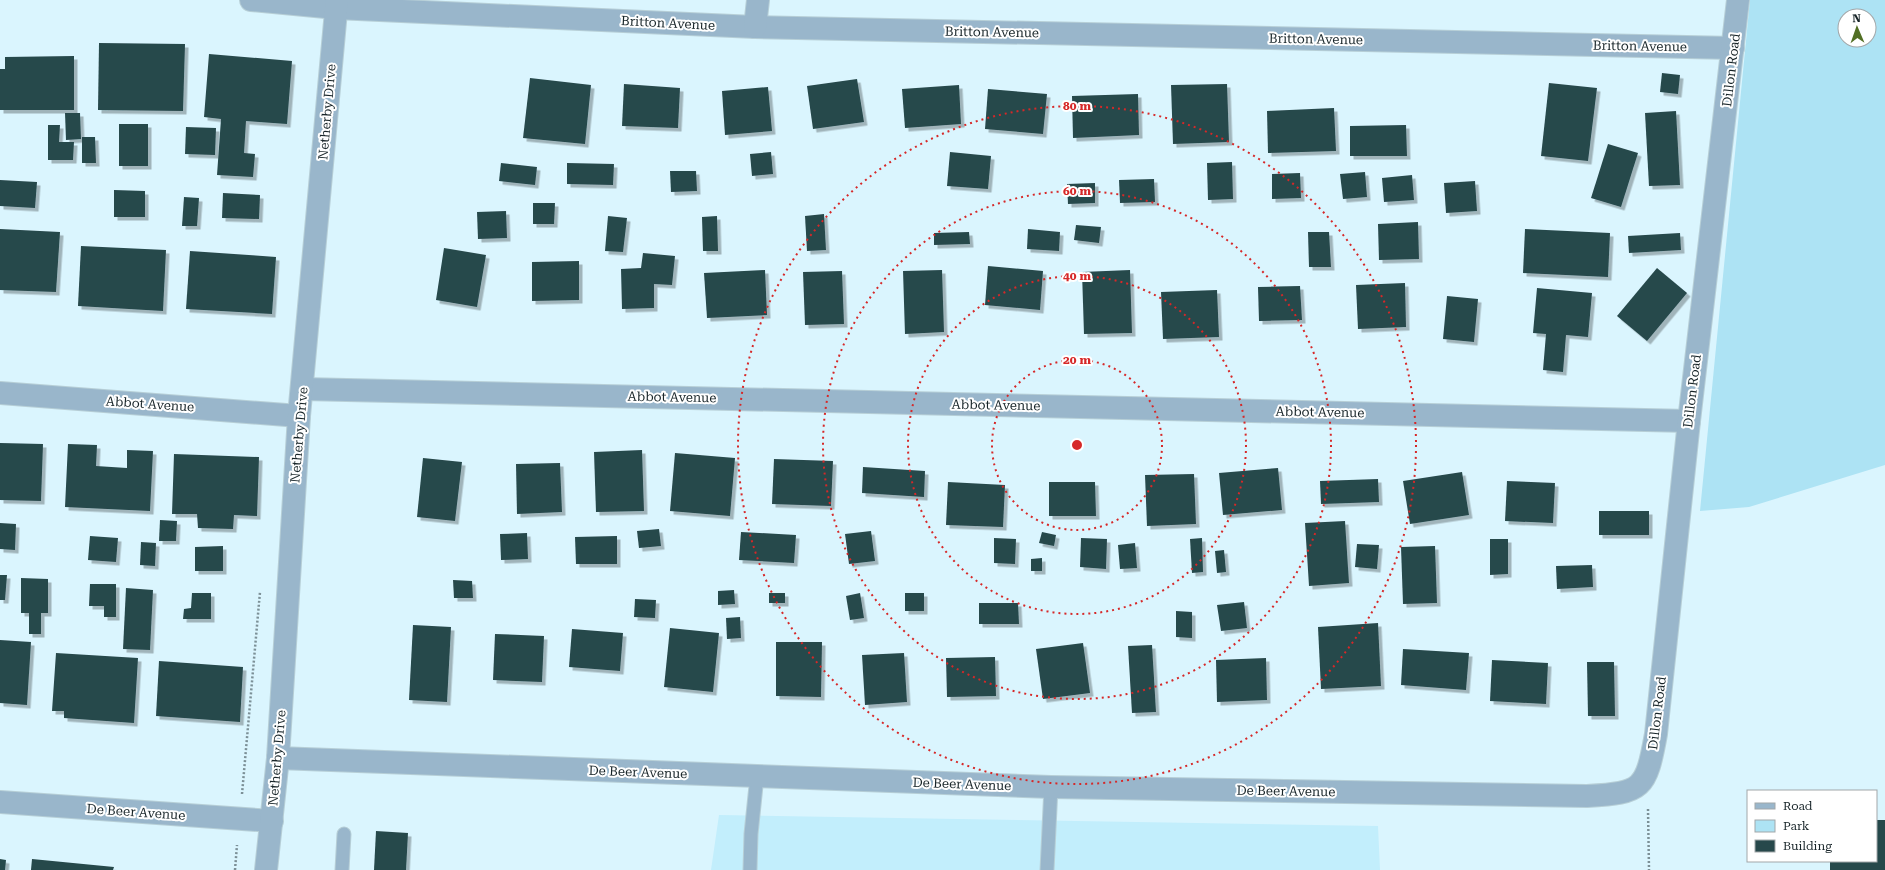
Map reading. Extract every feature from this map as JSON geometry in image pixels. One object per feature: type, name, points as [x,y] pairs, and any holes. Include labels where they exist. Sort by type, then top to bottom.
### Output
[{"type":"street","name":"Britton Avenue","points":[[251,0],[755,27],[1734,48]]},
{"type":"street","points":[[755,27],[758,0]]},
{"type":"street","name":"Dillon Road","points":[[1643,781],[1651,760],[1656,734],[1689,421],[1734,48],[1738,0]]},
{"type":"street","name":"Netherby Drive","points":[[266,870],[278,758],[299,416],[303,389],[337,4]]},
{"type":"street","name":"Abbot Avenue","points":[[303,389],[1689,421]]},
{"type":"street","name":"Abbot Avenue","points":[[0,393],[299,416]]},
{"type":"street","name":"De Beer Avenue","points":[[278,758],[1050,787],[1587,796],[1620,794],[1631,790],[1643,781]]},
{"type":"street","name":"De Beer Avenue","points":[[0,802],[272,821]]},
{"type":"lane","points":[[750,870],[751,834],[757,776]]},
{"type":"lane","points":[[1047,870],[1050,787]]},
{"type":"lane","points":[[342,870],[344,834]]},
{"type":"path","points":[[1643,781],[1648,803],[1649,870]]},
{"type":"shaded area","points":[[719,815],[1378,826],[1380,870],[711,870]]},
{"type":"green space","points":[[1750,0],[1885,0],[1885,465],[1749,507],[1700,511]]},
{"type":"building","points":[[99,43],[185,44],[183,111],[98,110]]},
{"type":"building","points":[[209,54],[292,61],[287,124],[246,121],[244,153],[255,154],[253,177],[217,175],[221,119],[204,117]]},
{"type":"building","points":[[74,56],[74,110],[0,110],[0,69],[5,69],[5,57]]},
{"type":"building","points":[[1662,73],[1680,75],[1678,94],[1660,92]]},
{"type":"building","points":[[530,78],[591,85],[585,144],[523,138]]},
{"type":"building","points":[[857,79],[864,122],[813,129],[807,86]]},
{"type":"building","points":[[1549,83],[1597,88],[1588,161],[1541,156]]},
{"type":"building","points":[[624,84],[680,88],[678,128],[622,126]]},
{"type":"building","points":[[1227,84],[1229,142],[1173,144],[1171,85]]},
{"type":"building","points":[[959,85],[961,124],[905,128],[902,89]]},
{"type":"building","points":[[768,87],[772,131],[725,135],[722,91]]},
{"type":"building","points":[[988,89],[1047,94],[1043,134],[985,129]]},
{"type":"building","points":[[1138,94],[1139,135],[1073,138],[1072,96]]},
{"type":"building","points":[[1334,108],[1336,151],[1268,153],[1267,111]]},
{"type":"building","points":[[1676,111],[1680,185],[1649,186],[1645,113]]},
{"type":"building","points":[[65,113],[80,113],[81,139],[66,140]]},
{"type":"building","points":[[119,124],[148,124],[148,166],[119,166]]},
{"type":"building","points":[[48,125],[60,125],[59,142],[74,142],[73,160],[48,160]]},
{"type":"building","points":[[1406,125],[1407,156],[1350,156],[1350,126]]},
{"type":"building","points":[[186,127],[216,128],[215,155],[185,154]]},
{"type":"building","points":[[82,137],[95,137],[96,163],[82,163]]},
{"type":"building","points":[[1608,144],[1638,153],[1621,207],[1591,198]]},
{"type":"building","points":[[771,152],[773,174],[752,176],[750,154]]},
{"type":"building","points":[[950,152],[991,156],[988,189],[947,186]]},
{"type":"building","points":[[1232,162],[1233,199],[1208,200],[1207,163]]},
{"type":"building","points":[[501,163],[537,167],[535,185],[499,181]]},
{"type":"building","points":[[567,163],[614,164],[613,185],[567,184]]},
{"type":"building","points":[[670,171],[696,171],[697,191],[671,192]]},
{"type":"building","points":[[1365,172],[1367,197],[1343,199],[1340,174]]},
{"type":"building","points":[[1300,173],[1301,198],[1272,199],[1272,174]]},
{"type":"building","points":[[1412,175],[1414,200],[1384,202],[1382,178]]},
{"type":"building","points":[[1154,179],[1155,202],[1120,203],[1119,180]]},
{"type":"building","points":[[0,180],[37,182],[35,208],[0,206]]},
{"type":"building","points":[[1475,181],[1477,211],[1446,213],[1444,183]]},
{"type":"building","points":[[1095,183],[1095,203],[1068,204],[1067,184]]},
{"type":"building","points":[[114,190],[145,191],[145,217],[114,217]]},
{"type":"building","points":[[223,193],[260,195],[259,219],[222,218]]},
{"type":"building","points":[[184,197],[199,198],[197,226],[182,226]]},
{"type":"building","points":[[533,203],[555,203],[554,224],[533,224]]},
{"type":"building","points":[[506,211],[507,238],[478,239],[477,212]]},
{"type":"building","points":[[824,214],[826,250],[807,251],[805,216]]},
{"type":"building","points":[[608,216],[627,218],[623,252],[605,251]]},
{"type":"building","points":[[717,216],[718,251],[703,251],[702,217]]},
{"type":"building","points":[[1418,222],[1419,259],[1379,260],[1378,224]]},
{"type":"building","points":[[1076,225],[1101,227],[1099,243],[1074,240]]},
{"type":"building","points":[[0,229],[60,232],[56,292],[0,290]]},
{"type":"building","points":[[1028,229],[1060,232],[1059,251],[1027,249]]},
{"type":"building","points":[[1525,229],[1610,233],[1608,277],[1523,273]]},
{"type":"building","points":[[969,232],[970,244],[934,245],[934,233]]},
{"type":"building","points":[[1308,232],[1329,232],[1331,267],[1309,267]]},
{"type":"building","points":[[1680,233],[1681,250],[1629,253],[1628,236]]},
{"type":"building","points":[[81,246],[166,250],[163,311],[78,306]]},
{"type":"building","points":[[444,248],[486,255],[477,307],[436,300]]},
{"type":"building","points":[[190,251],[276,257],[272,314],[186,309]]},
{"type":"building","points":[[643,253],[675,256],[672,285],[654,284],[654,308],[622,309],[621,269],[641,268]]},
{"type":"building","points":[[579,261],[579,300],[532,301],[532,262]]},
{"type":"building","points":[[988,266],[1043,271],[1040,310],[985,305]]},
{"type":"building","points":[[1657,268],[1687,293],[1647,341],[1617,316]]},
{"type":"building","points":[[765,270],[767,315],[707,318],[704,273]]},
{"type":"building","points":[[942,270],[944,332],[905,334],[903,271]]},
{"type":"building","points":[[1130,270],[1132,333],[1084,334],[1082,272]]},
{"type":"building","points":[[842,271],[844,324],[805,325],[803,272]]},
{"type":"building","points":[[1405,283],[1406,327],[1358,329],[1356,285]]},
{"type":"building","points":[[1300,286],[1302,320],[1259,321],[1258,287]]},
{"type":"building","points":[[1537,288],[1592,293],[1588,337],[1566,335],[1563,372],[1543,370],[1546,334],[1533,333]]},
{"type":"building","points":[[1217,290],[1219,337],[1163,339],[1161,292]]},
{"type":"building","points":[[1447,296],[1478,299],[1474,342],[1443,339]]},
{"type":"building","points":[[0,443],[43,444],[41,501],[0,500]]},
{"type":"building","points":[[68,444],[97,445],[96,466],[127,468],[127,450],[153,451],[150,511],[65,507]]},
{"type":"building","points":[[642,450],[644,511],[596,512],[594,452]]},
{"type":"building","points":[[675,453],[735,458],[730,516],[670,511]]},
{"type":"building","points":[[174,454],[259,457],[257,516],[234,515],[233,529],[198,528],[197,514],[172,514]]},
{"type":"building","points":[[423,458],[462,462],[455,521],[417,517]]},
{"type":"building","points":[[774,459],[833,461],[831,506],[772,504]]},
{"type":"building","points":[[560,463],[562,512],[517,514],[516,464]]},
{"type":"building","points":[[863,467],[925,471],[924,497],[862,493]]},
{"type":"building","points":[[1278,468],[1282,510],[1223,515],[1219,473]]},
{"type":"building","points":[[1462,472],[1469,515],[1410,524],[1403,481]]},
{"type":"building","points":[[1194,474],[1196,524],[1147,526],[1145,475]]},
{"type":"building","points":[[1378,479],[1379,502],[1321,504],[1320,481]]},
{"type":"building","points":[[1507,481],[1555,483],[1553,523],[1505,521]]},
{"type":"building","points":[[948,482],[1005,485],[1003,527],[946,525]]},
{"type":"building","points":[[1049,482],[1095,482],[1096,516],[1049,516]]},
{"type":"building","points":[[1599,511],[1649,511],[1649,535],[1599,535]]},
{"type":"building","points":[[160,520],[177,521],[176,541],[159,541]]},
{"type":"building","points":[[1345,521],[1349,583],[1309,586],[1305,523]]},
{"type":"building","points":[[0,523],[16,524],[15,550],[0,549]]},
{"type":"building","points":[[659,529],[661,546],[639,548],[637,531]]},
{"type":"building","points":[[871,531],[875,561],[849,564],[845,534]]},
{"type":"building","points":[[741,532],[796,535],[794,563],[739,560]]},
{"type":"building","points":[[1042,532],[1056,535],[1054,546],[1039,543]]},
{"type":"building","points":[[527,533],[528,559],[501,560],[500,534]]},
{"type":"building","points":[[90,536],[118,538],[116,562],[88,560]]},
{"type":"building","points":[[617,536],[617,564],[576,564],[575,537]]},
{"type":"building","points":[[994,538],[1016,539],[1015,564],[994,563]]},
{"type":"building","points":[[1081,538],[1107,539],[1106,569],[1080,567]]},
{"type":"building","points":[[1202,538],[1203,572],[1192,573],[1190,539]]},
{"type":"building","points":[[1490,539],[1508,539],[1508,574],[1490,575]]},
{"type":"building","points":[[141,542],[156,543],[155,566],[140,565]]},
{"type":"building","points":[[1135,543],[1137,568],[1120,569],[1118,545]]},
{"type":"building","points":[[1357,544],[1379,545],[1377,569],[1355,567]]},
{"type":"building","points":[[223,546],[223,571],[195,571],[195,547]]},
{"type":"building","points":[[1435,546],[1437,603],[1403,604],[1401,547]]},
{"type":"building","points":[[1224,550],[1226,572],[1217,573],[1215,551]]},
{"type":"building","points":[[1042,558],[1042,571],[1031,571],[1031,559]]},
{"type":"building","points":[[1592,565],[1593,587],[1557,589],[1556,566]]},
{"type":"building","points":[[0,575],[7,575],[5,600],[0,600]]},
{"type":"building","points":[[21,578],[48,579],[48,613],[41,613],[41,634],[29,634],[29,613],[21,613]]},
{"type":"building","points":[[453,580],[472,581],[473,598],[454,598]]},
{"type":"building","points":[[90,584],[116,584],[116,617],[104,617],[104,606],[89,606]]},
{"type":"building","points":[[126,588],[153,590],[150,650],[123,649]]},
{"type":"building","points":[[734,590],[735,604],[718,605],[718,591]]},
{"type":"building","points":[[192,593],[211,593],[211,619],[183,619],[184,609],[191,608]]},
{"type":"building","points":[[769,593],[785,593],[785,603],[769,603]]},
{"type":"building","points":[[860,593],[864,618],[850,620],[846,596]]},
{"type":"building","points":[[905,593],[924,593],[924,611],[905,611]]},
{"type":"building","points":[[635,599],[656,600],[655,618],[634,617]]},
{"type":"building","points":[[1244,602],[1247,628],[1221,631],[1217,605]]},
{"type":"building","points":[[979,603],[1018,603],[1019,624],[979,624]]},
{"type":"building","points":[[1176,611],[1192,612],[1192,638],[1176,637]]},
{"type":"building","points":[[740,617],[741,638],[727,639],[726,618]]},
{"type":"building","points":[[1378,623],[1381,686],[1321,689],[1318,627]]},
{"type":"building","points":[[413,625],[451,627],[447,702],[409,700]]},
{"type":"building","points":[[670,628],[719,633],[713,692],[664,687]]},
{"type":"building","points":[[572,629],[623,633],[620,671],[569,667]]},
{"type":"building","points":[[495,634],[544,636],[542,682],[493,680]]},
{"type":"building","points":[[0,640],[31,642],[27,705],[0,703]]},
{"type":"building","points":[[776,642],[822,642],[821,697],[776,696]]},
{"type":"building","points":[[1083,643],[1090,693],[1043,699],[1036,649]]},
{"type":"building","points":[[1152,645],[1156,712],[1132,713],[1128,646]]},
{"type":"building","points":[[1403,649],[1469,653],[1466,690],[1401,685]]},
{"type":"building","points":[[56,653],[138,658],[134,723],[64,718],[64,711],[52,711]]},
{"type":"building","points":[[904,653],[907,702],[865,705],[862,655]]},
{"type":"building","points":[[995,657],[996,696],[947,697],[946,658]]},
{"type":"building","points":[[1266,658],[1267,700],[1217,702],[1216,660]]},
{"type":"building","points":[[1492,660],[1548,663],[1546,704],[1490,701]]},
{"type":"building","points":[[159,661],[243,667],[240,722],[156,716]]},
{"type":"building","points":[[1587,662],[1614,662],[1615,716],[1588,716]]},
{"type":"building","points":[[1877,820],[1885,820],[1885,870],[1830,870],[1830,862],[1877,862]]},
{"type":"building","points":[[376,831],[408,833],[406,870],[374,870]]},
{"type":"building","points":[[0,859],[6,860],[5,870],[0,870]]},
{"type":"building","points":[[32,859],[114,867],[113,870],[31,870]]}]
